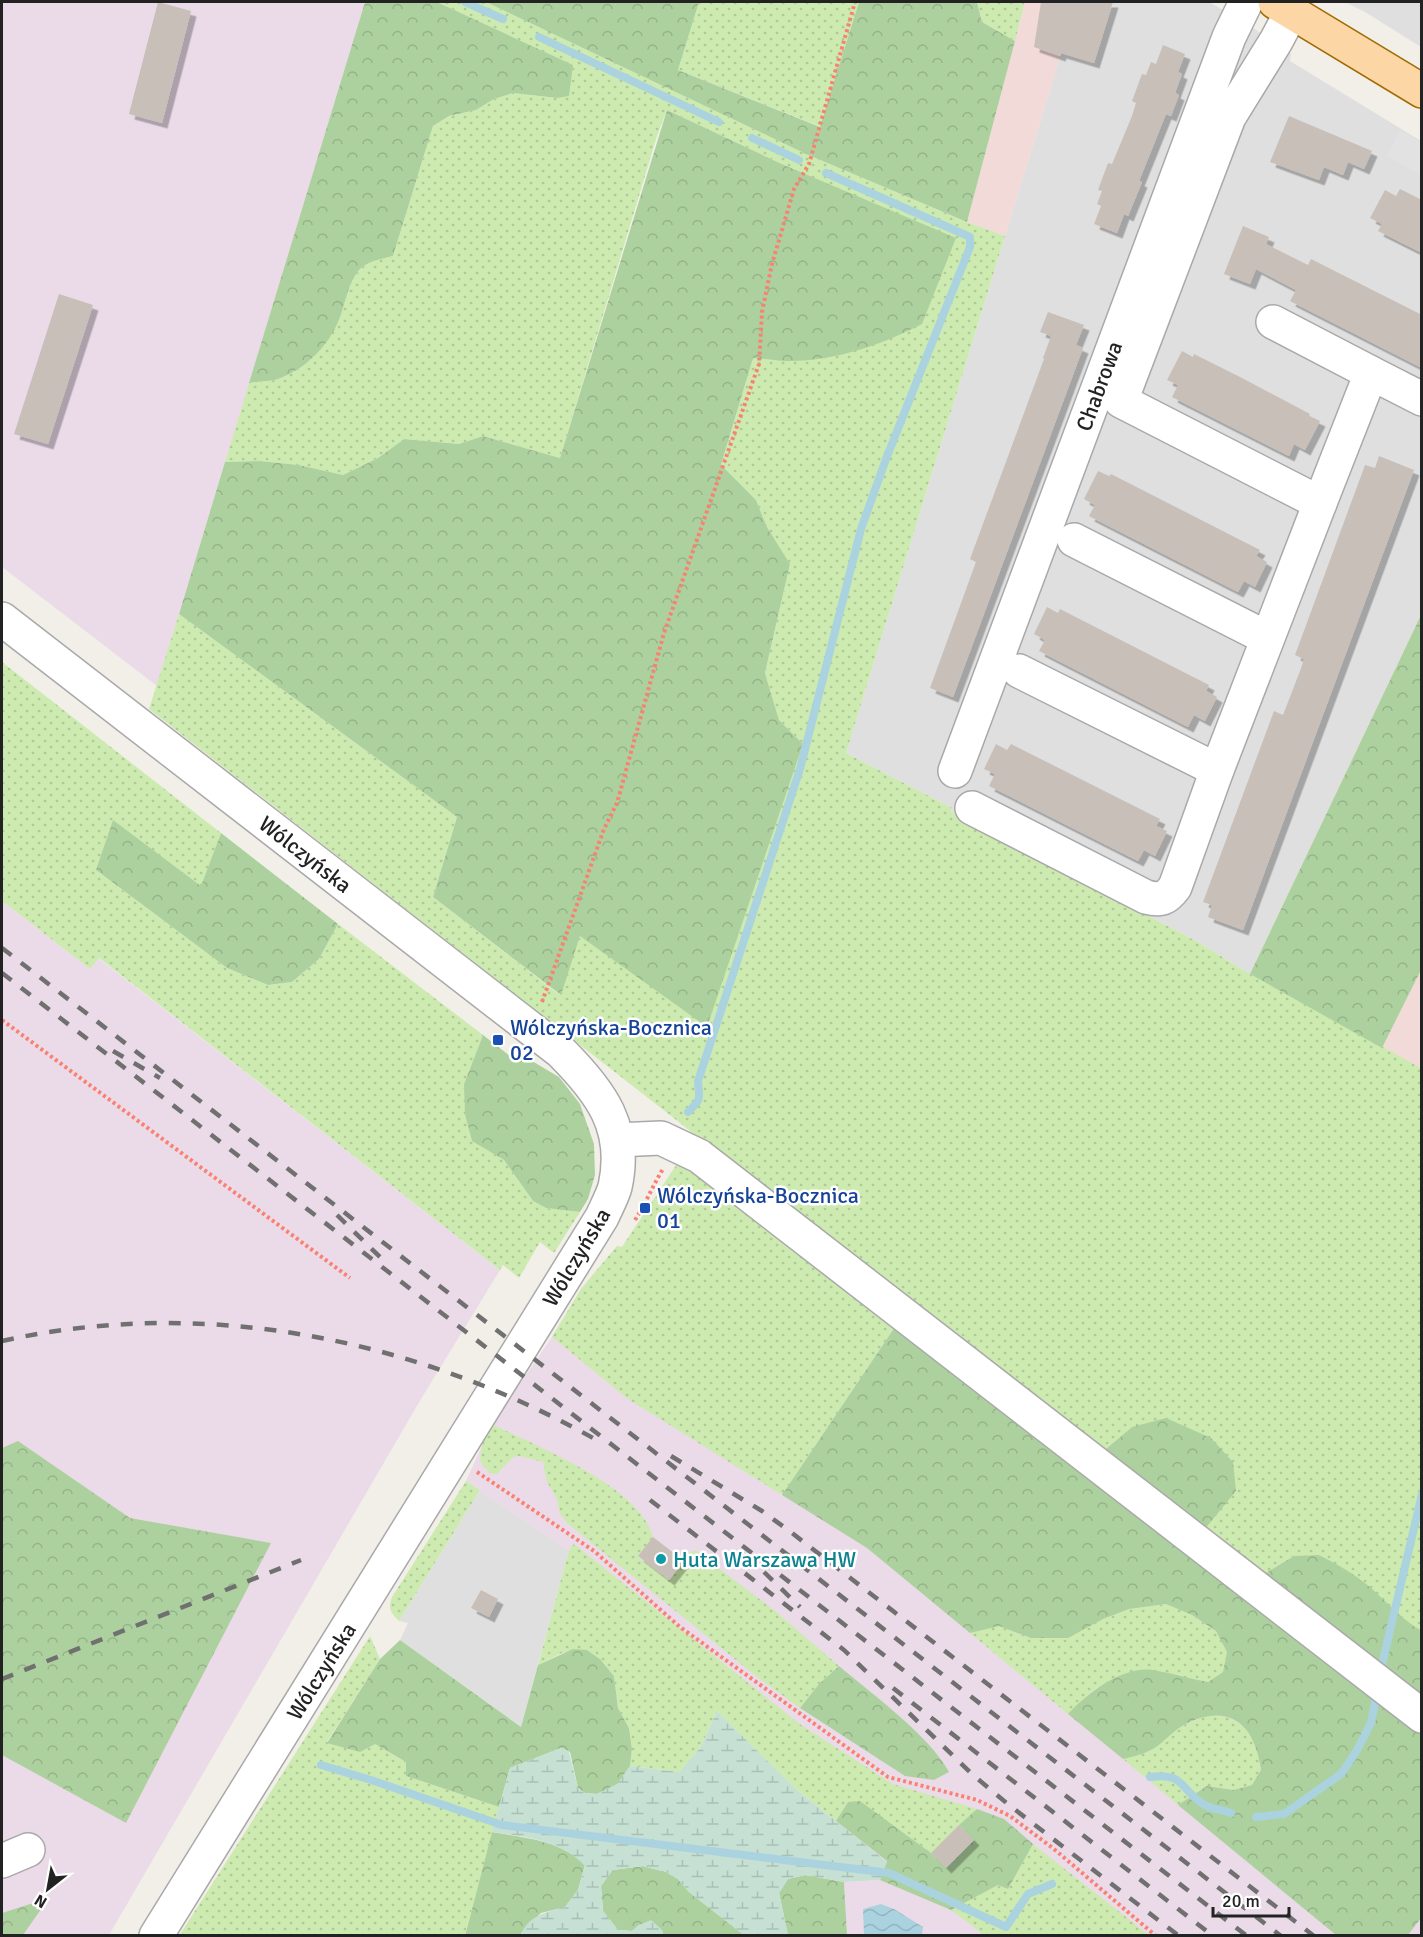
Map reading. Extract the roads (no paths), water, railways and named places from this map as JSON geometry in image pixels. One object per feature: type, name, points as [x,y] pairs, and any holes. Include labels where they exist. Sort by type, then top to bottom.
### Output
[{"type":"main road","points":[[1283,6],[1422,91]]},
{"type":"street","name":"Chabrowa","points":[[955,771],[1229,37],[1246,2]]},
{"type":"street","points":[[1283,6],[1276,41],[1229,117],[1121,401],[1320,503]]},
{"type":"street","points":[[1273,321],[1422,399]]},
{"type":"street","points":[[972,808],[1146,897],[1157,900],[1167,898],[1175,887],[1267,638],[1371,373]]},
{"type":"street","points":[[1074,540],[1267,638]]},
{"type":"street","name":"Wólczyńska","points":[[2,619],[561,1052],[589,1080],[608,1110],[617,1140],[619,1157],[614,1189],[602,1217],[156,1935]]},
{"type":"street","points":[[1019,671],[1217,770]]},
{"type":"street","points":[[617,1140],[661,1138],[699,1156],[1422,1716]]},
{"type":"water","points":[[881,1904],[894,1909],[923,1927],[922,1935],[864,1935],[863,1909]]},
{"type":"waterway","points":[[465,2],[503,19]]},
{"type":"waterway","points":[[539,37],[719,122]]},
{"type":"waterway","points":[[752,138],[799,160]]},
{"type":"waterway","points":[[688,1112],[699,1098],[698,1081],[800,769],[861,529],[886,459],[970,247],[970,237],[826,173]]},
{"type":"waterway","points":[[1381,1669],[1422,1494]]},
{"type":"waterway","points":[[1256,1817],[1284,1814],[1341,1774],[1371,1723],[1376,1697]]},
{"type":"waterway","points":[[321,1765],[502,1825],[889,1873],[1006,1927],[1028,1894],[1052,1884]]},
{"type":"waterway","points":[[1150,1777],[1161,1776],[1176,1779],[1203,1804],[1231,1813]]},
{"type":"railway","points":[[2,948],[1281,1936]]},
{"type":"railway","points":[[2,973],[1247,1936]]},
{"type":"railway","points":[[113,1051],[160,1078]]},
{"type":"railway","points":[[337,1215],[380,1257]]},
{"type":"railway","points":[[2,1341],[78,1328],[154,1323],[230,1326],[306,1335],[380,1351],[453,1374],[524,1403],[593,1438]]},
{"type":"railway","points":[[671,1456],[762,1511],[792,1533],[1314,1936]]},
{"type":"railway","points":[[650,1500],[844,1650],[973,1775],[1179,1936]]},
{"type":"railway","points":[[2,1679],[301,1560]]},
{"type":"railway","points":[[764,1572],[800,1607]]},
{"type":"railway","points":[[893,1688],[1213,1936]]},
{"type":"place","name":"Wólczyńska-Bocznica 02","points":[[498,1040]]},
{"type":"place","name":"Wólczyńska-Bocznica 01","points":[[645,1208]]},
{"type":"place","name":"Huta Warszawa HW","points":[[661,1559]]}]
